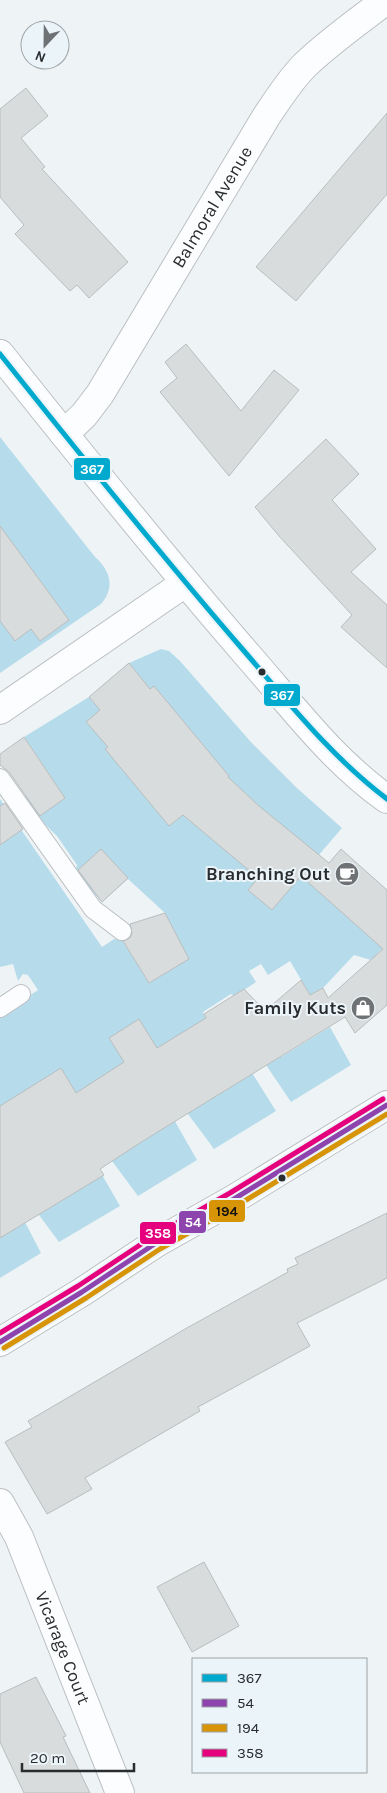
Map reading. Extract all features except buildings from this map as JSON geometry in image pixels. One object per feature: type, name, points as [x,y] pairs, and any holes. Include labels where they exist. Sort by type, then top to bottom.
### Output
[{"type":"street","name":"Balmoral Avenue","points":[[64,434],[84,415],[100,394],[266,117],[285,89],[304,66],[324,48],[386,0]]},
{"type":"street","points":[[0,354],[185,583],[319,738],[358,777],[387,799]]},
{"type":"street","points":[[0,710],[185,583]]},
{"type":"street","points":[[0,1342],[82,1292],[156,1243],[242,1194],[387,1105]]},
{"type":"street","name":"Vicarage Court","points":[[0,1503],[19,1537],[120,1793]]},
{"type":"lane","points":[[0,778],[93,909],[122,931]]},
{"type":"lane","points":[[0,1008],[21,994]]},
{"type":"shaded area","points":[[0,437],[105,568],[108,574],[109,586],[108,592],[101,604],[0,673]]},
{"type":"shaded area","points":[[161,649],[169,651],[180,661],[250,741],[298,789],[342,828],[300,877],[311,884],[383,948],[371,960],[354,955],[323,988],[310,995],[290,961],[268,975],[261,964],[249,971],[256,982],[235,996],[231,994],[203,1012],[211,1031],[222,1025],[276,1111],[214,1149],[188,1114],[159,1065],[173,1118],[197,1160],[138,1196],[109,1157],[74,1126],[120,1206],[59,1242],[39,1215],[11,1170],[0,1177],[0,1015],[38,990],[28,975],[23,974],[18,981],[13,964],[0,967],[0,799],[102,947],[114,939],[122,940],[149,983],[176,967],[175,932],[165,913],[128,879],[102,902],[75,873],[77,865],[57,836],[31,811],[22,798],[52,778],[24,737],[89,697],[129,663]]},
{"type":"shaded area","points":[[330,1027],[351,1065],[291,1102],[264,1062],[279,1053],[281,1057]]},
{"type":"shaded area","points":[[0,1182],[26,1224],[41,1253],[0,1278]]},
{"type":"transit line","name":"367","points":[[0,354],[147,536],[291,705],[346,764],[387,799]]},
{"type":"transit line","name":"358","points":[[0,1333],[78,1286],[152,1237],[230,1193],[383,1099]]},
{"type":"transit line","name":"54","points":[[0,1342],[82,1292],[156,1243],[234,1199],[387,1105]]},
{"type":"transit line","name":"194","points":[[4,1348],[86,1298],[160,1249],[238,1205],[387,1114]]},
{"type":"place","name":"Branching Out","points":[[347,874]]},
{"type":"place","name":"Family Kuts","points":[[363,1008]]}]
